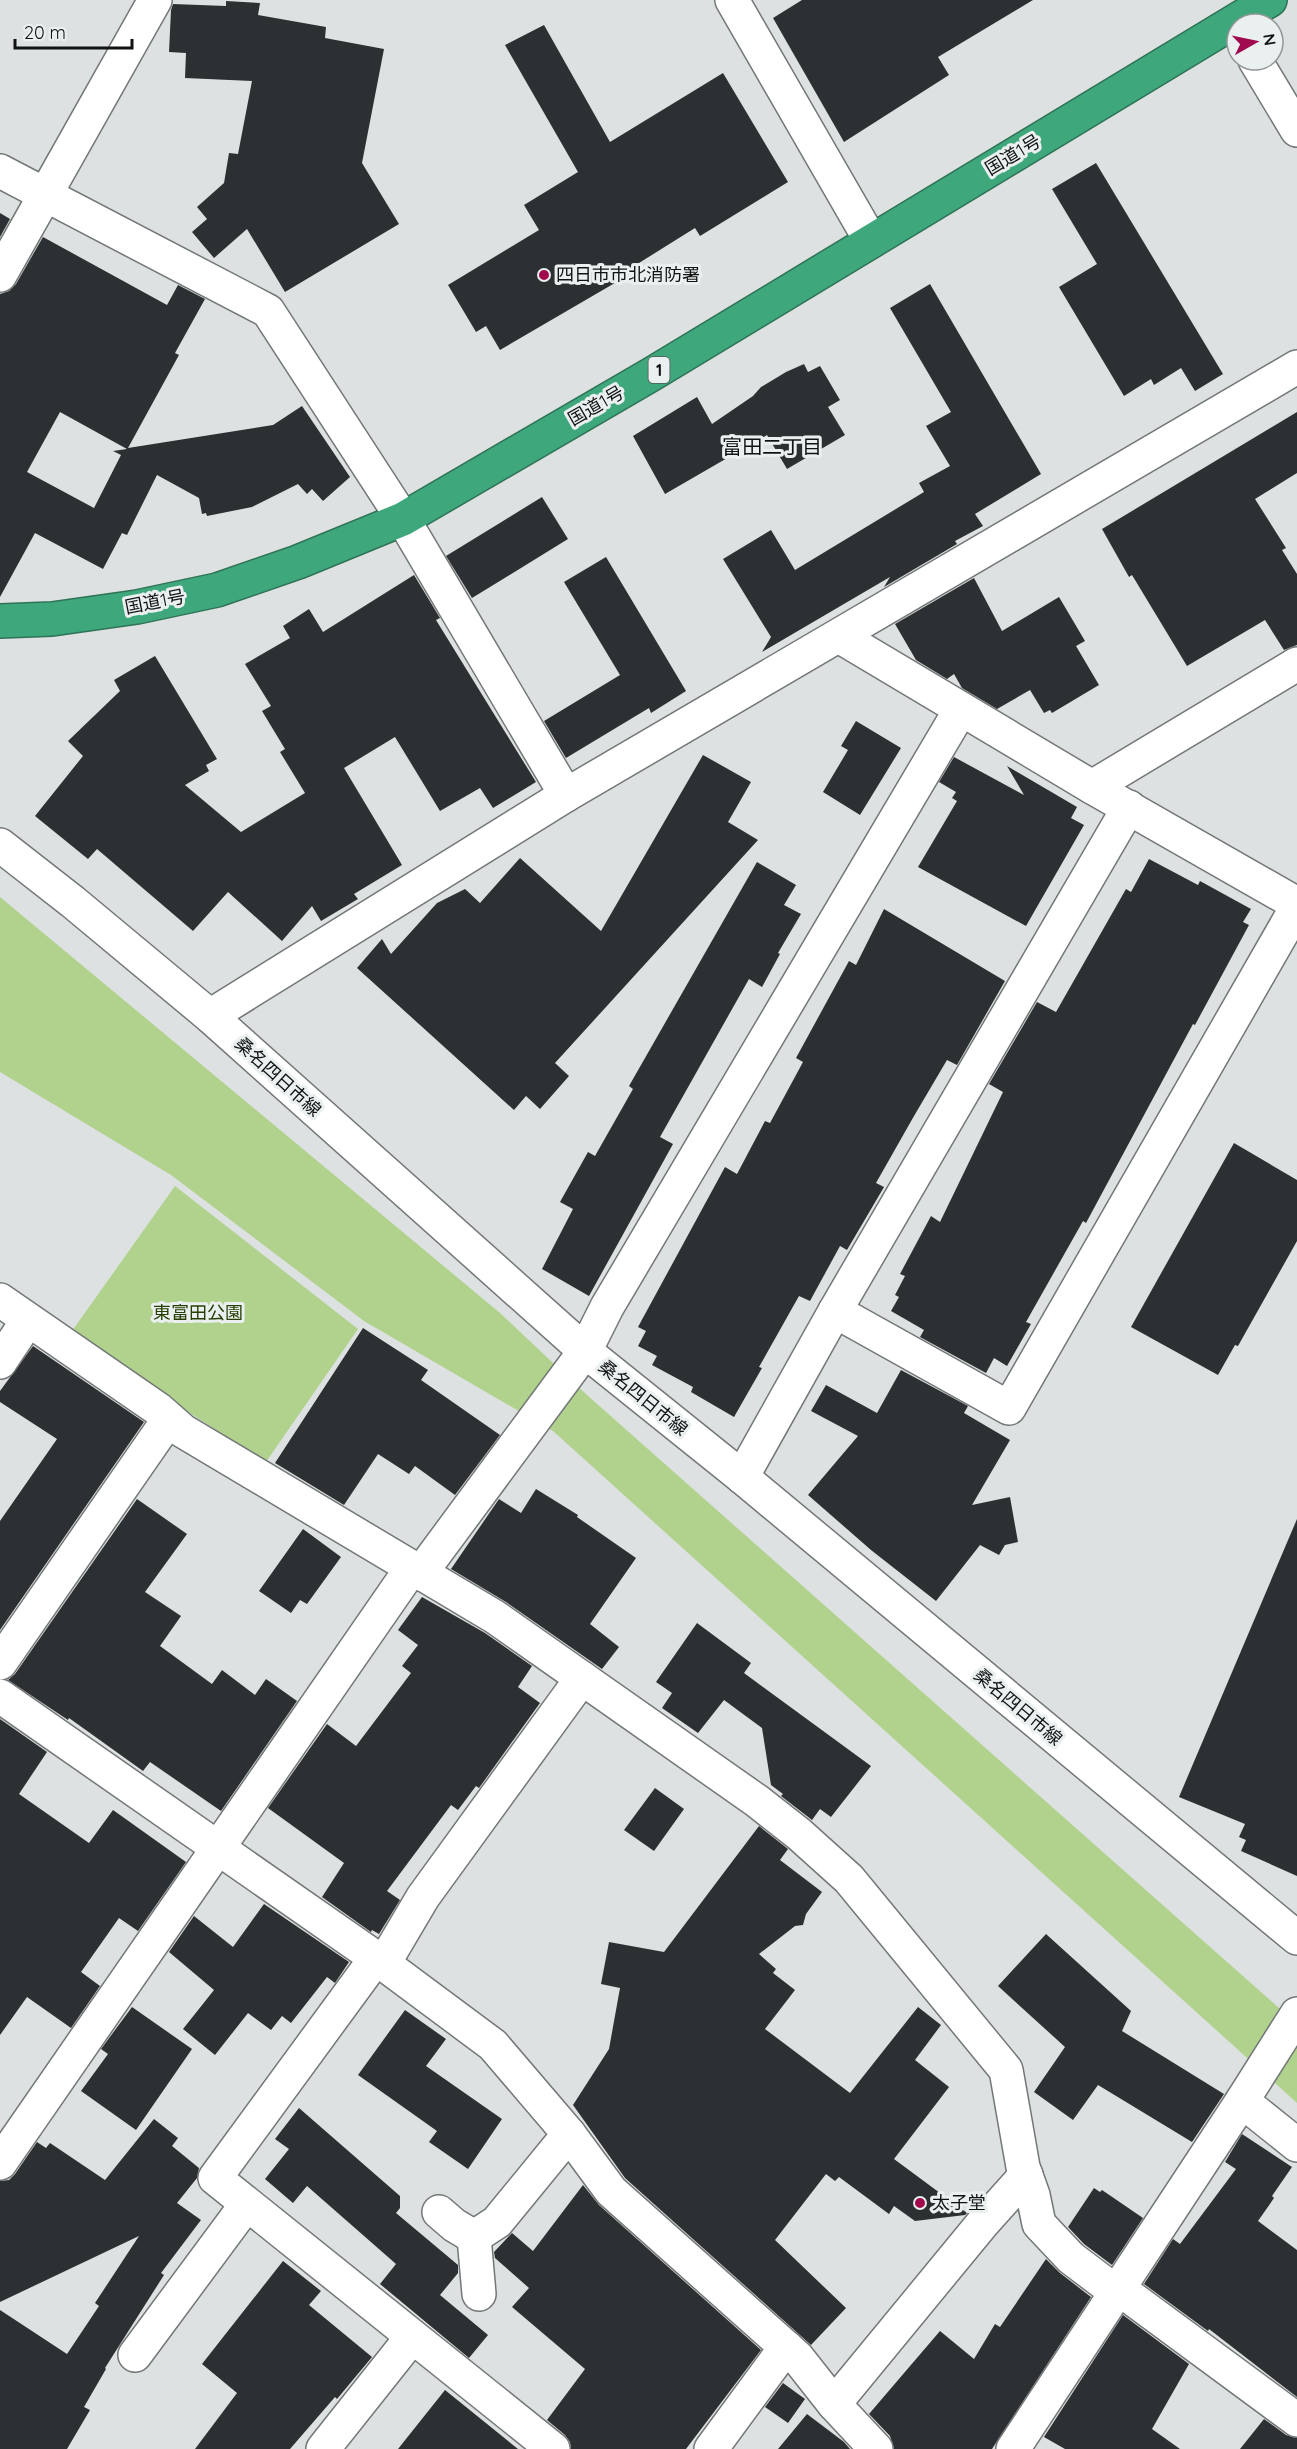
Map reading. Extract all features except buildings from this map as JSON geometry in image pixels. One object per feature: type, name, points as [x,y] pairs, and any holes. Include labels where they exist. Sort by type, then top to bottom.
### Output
[{"type":"highway","name":"国道1号","points":[[1254,12],[1270,0]]},
{"type":"highway","name":"国道1号","points":[[0,621],[51,619],[137,607],[217,590],[298,562],[403,519],[652,374],[871,241],[1225,32]]},
{"type":"street","points":[[3,264],[45,195],[155,0]]},
{"type":"street","points":[[732,0],[871,241]]},
{"type":"street","points":[[1262,72],[1297,130]]},
{"type":"street","points":[[0,171],[268,311],[403,519],[566,795]]},
{"type":"street","points":[[210,1016],[566,795],[1297,367]]},
{"type":"street","points":[[835,1311],[1009,1408],[1297,906],[839,636]]},
{"type":"street","points":[[1092,787],[1297,664]]},
{"type":"street","points":[[0,2163],[218,1846],[416,1571],[585,1351],[607,1307],[961,709]]},
{"type":"street","points":[[742,1477],[835,1311],[1128,807]]},
{"type":"street","name":"桑名四日市線","points":[[0,845],[73,902],[210,1016],[585,1351],[742,1477],[1297,1938]]},
{"type":"street","points":[[0,1300],[158,1409],[183,1431],[495,1617],[757,1801],[799,1834],[849,1879],[1006,2070],[1026,2175],[1039,2224],[1071,2258],[1297,2420]]},
{"type":"street","points":[[0,1362],[28,1320]]},
{"type":"street","points":[[0,1664],[169,1419]]},
{"type":"street","points":[[553,2449],[215,2178],[380,1961],[423,1897],[582,1678]]},
{"type":"street","points":[[0,1696],[218,1846],[380,1961],[493,2045],[569,2134],[611,2191],[797,2357],[834,2404],[876,2449]]},
{"type":"street","points":[[1013,2449],[1248,2092],[1296,2015]]},
{"type":"street","points":[[1248,2092],[1297,2145]]},
{"type":"street","points":[[474,2237],[497,2222],[569,2134]]},
{"type":"street","points":[[834,2404],[982,2224],[1026,2175]]},
{"type":"street","points":[[135,2355],[246,2205]]},
{"type":"street","points":[[439,2212],[454,2225],[474,2237]]},
{"type":"street","points":[[474,2237],[479,2294]]},
{"type":"street","points":[[323,2449],[412,2337]]},
{"type":"street","points":[[711,2449],[786,2347]]},
{"type":"green space","points":[[0,897],[500,1313],[587,1395],[1297,2024],[1297,2103],[553,1431],[364,1321],[171,1175],[0,1072]]},
{"type":"green space","name":"東富田公園","points":[[175,1186],[358,1329],[266,1462],[182,1408],[72,1331]]},
{"type":"place","name":"四日市市北消防署","points":[[544,275]]},
{"type":"place","name":"太子堂","points":[[920,2203]]},
{"type":"district","name":"富田二丁目","points":[[772,447]]}]
